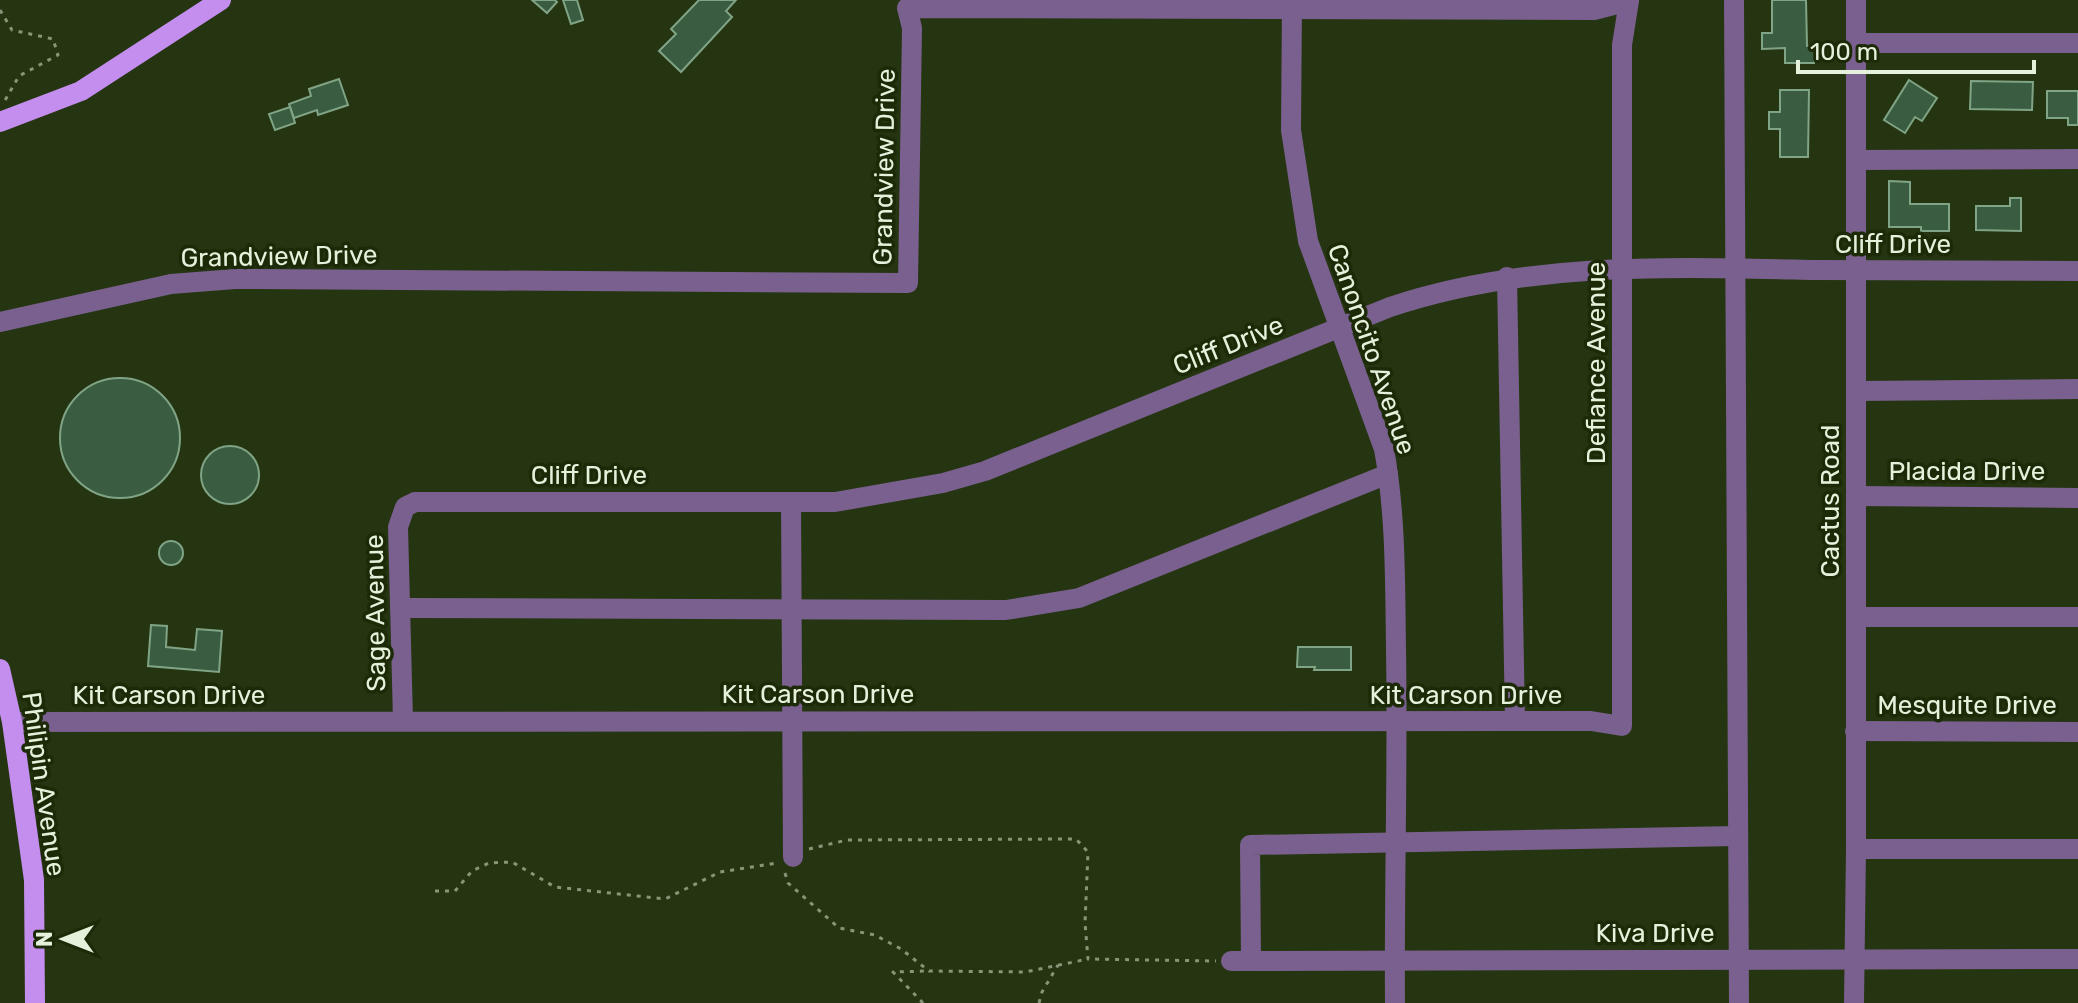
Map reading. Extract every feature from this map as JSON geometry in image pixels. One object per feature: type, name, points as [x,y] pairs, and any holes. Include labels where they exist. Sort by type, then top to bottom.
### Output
[{"type":"main road","points":[[1,114],[81,91],[221,0]]},
{"type":"main road","name":"Philipin Avenue","points":[[0,669],[12,722],[34,880],[35,1003]]},
{"type":"street","points":[[1734,0],[1736,958],[1739,1003]]},
{"type":"street","name":"Cactus Road","points":[[1854,1003],[1856,0]]},
{"type":"street","name":"Grandview Drive","points":[[0,322],[171,284],[235,279],[908,283],[912,28],[907,8],[1292,5],[1594,10],[1629,1]]},
{"type":"street","name":"Defiance Avenue","points":[[1622,726],[1622,45],[1629,1]]},
{"type":"street","name":"Canoncito Avenue","points":[[1292,5],[1291,130],[1308,241],[1384,449],[1388,474],[1395,545],[1395,1003]]},
{"type":"street","points":[[1856,43],[2078,43]]},
{"type":"street","points":[[1856,160],[2078,159]]},
{"type":"street","name":"Cliff Drive","points":[[405,507],[432,500],[835,502],[943,483],[985,471],[1428,294],[1507,277],[1621,270],[1735,268],[2078,271]]},
{"type":"street","points":[[1507,277],[1515,721]]},
{"type":"street","points":[[1857,391],[2078,389]]},
{"type":"street","points":[[400,608],[1006,610],[1079,598],[1388,474]]},
{"type":"street","name":"Placida Drive","points":[[1856,496],[2078,498]]},
{"type":"street","points":[[791,502],[793,857]]},
{"type":"street","name":"Sage Avenue","points":[[403,720],[398,527],[405,507]]},
{"type":"street","points":[[1856,617],[2078,617]]},
{"type":"street","name":"Kit Carson Drive","points":[[12,722],[1591,721],[1622,726]]},
{"type":"street","name":"Mesquite Drive","points":[[1855,731],[2078,732]]},
{"type":"street","points":[[1241,961],[1250,845],[1736,836]]},
{"type":"street","points":[[1856,849],[2078,849]]},
{"type":"street","name":"Kiva Drive","points":[[1241,961],[2078,959]]},
{"type":"path","points":[[0,10],[12,30],[53,39],[58,55],[19,76],[1,114]]},
{"type":"path","points":[[793,857],[806,849],[847,840],[1076,839],[1088,852],[1085,923],[1088,959]]},
{"type":"path","points":[[435,891],[455,891],[472,871],[489,863],[512,862],[555,887],[665,899],[720,872],[781,862],[788,883],[839,928],[875,935],[901,949],[929,971]]},
{"type":"path","points":[[923,1003],[893,972],[1025,972],[1088,959],[1241,961]]},
{"type":"path","points":[[1039,1003],[1058,965]]},
{"type":"building","points":[[532,0],[555,0],[557,2],[547,13]]},
{"type":"building","points":[[563,0],[577,0],[583,20],[571,24]]},
{"type":"building","points":[[699,0],[736,0],[726,11],[732,17],[681,72],[659,51],[676,34],[671,29]]},
{"type":"building","points":[[1772,0],[1806,0],[1807,46],[1814,46],[1814,63],[1785,63],[1785,48],[1762,49],[1762,33],[1772,33]]},
{"type":"building","points":[[339,79],[348,105],[318,115],[317,110],[294,118],[289,104],[311,96],[309,89]]},
{"type":"building","points":[[1909,80],[1937,98],[1922,121],[1915,117],[1905,133],[1884,120]]},
{"type":"building","points":[[1971,81],[2033,82],[2032,110],[1970,109]]},
{"type":"building","points":[[1780,90],[1809,90],[1808,157],[1780,157],[1780,129],[1769,129],[1769,112],[1780,112]]},
{"type":"building","points":[[2047,91],[2078,91],[2078,125],[2068,125],[2068,118],[2047,118]]},
{"type":"building","points":[[290,107],[295,123],[275,130],[269,114]]},
{"type":"building","points":[[1889,181],[1910,182],[1910,204],[1949,204],[1949,231],[1889,227]]},
{"type":"building","points":[[2010,198],[2021,198],[2021,231],[1976,230],[1976,206],[2010,206]]},
{"type":"building","points":[[120,378],[143,383],[162,396],[175,415],[180,438],[175,461],[162,480],[143,493],[120,498],[97,493],[78,480],[65,461],[60,438],[65,415],[78,396],[97,383]]},
{"type":"building","points":[[230,446],[241,448],[250,455],[257,464],[257,486],[250,495],[241,502],[230,504],[219,502],[210,495],[203,486],[201,475],[203,464],[210,455],[219,448]]},
{"type":"building","points":[[171,541],[180,544],[183,553],[180,562],[171,565],[162,562],[159,553],[162,544]]},
{"type":"building","points":[[151,625],[167,626],[166,647],[195,650],[197,629],[222,631],[219,672],[148,666]]},
{"type":"building","points":[[1298,647],[1351,647],[1351,670],[1297,667]]}]
